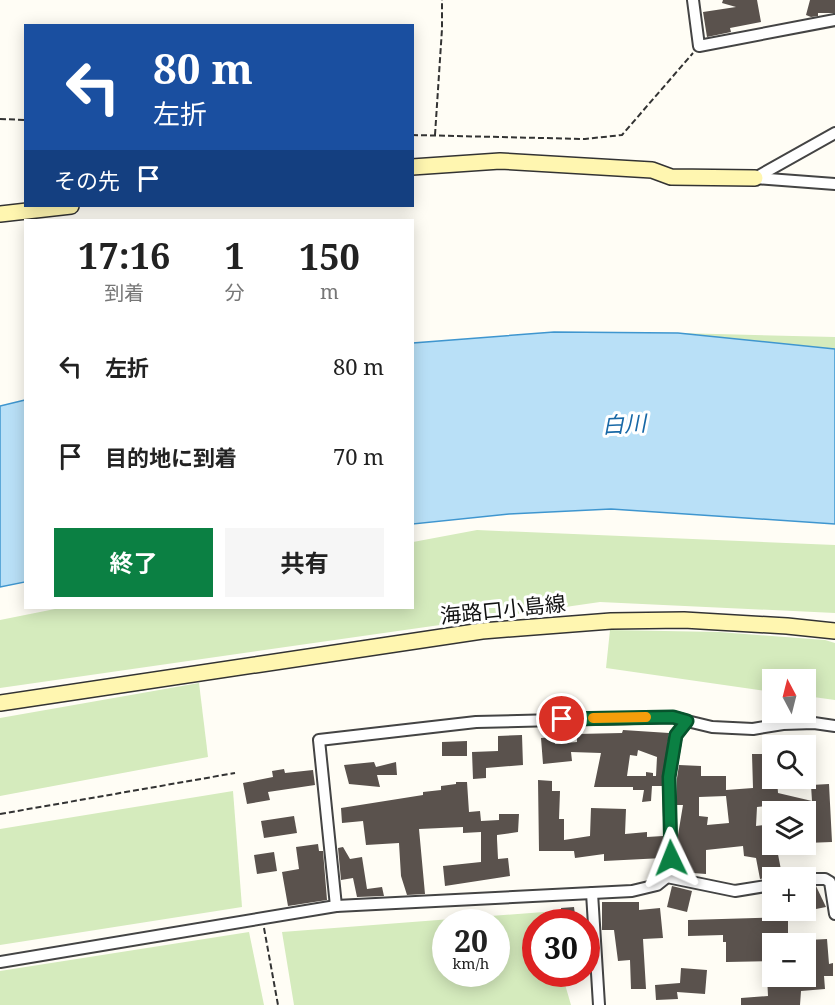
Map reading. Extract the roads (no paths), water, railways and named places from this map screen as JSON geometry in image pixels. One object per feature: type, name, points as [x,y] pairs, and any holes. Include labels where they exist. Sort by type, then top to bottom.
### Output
[{"type":"main road","points":[[414,167],[500,161],[652,170],[671,177],[755,178]]},
{"type":"main road","points":[[0,214],[62,207]]},
{"type":"main road","name":"海路口小島線","points":[[0,703],[482,631],[611,621],[684,620],[835,631]]},
{"type":"street","points":[[693,0],[699,46],[835,20]]},
{"type":"street","points":[[755,178],[835,134]]},
{"type":"street","points":[[755,178],[835,184]]},
{"type":"street","points":[[336,906],[319,740],[476,722],[673,717],[712,727],[753,729],[783,724],[814,723],[835,726]]},
{"type":"street","points":[[0,962],[336,906],[632,891],[657,885],[667,878],[671,858],[669,777],[676,735],[687,721]]},
{"type":"street","points":[[667,878],[735,891],[762,887]]},
{"type":"street","points":[[816,879],[825,879],[830,882],[835,914]]},
{"type":"street","points":[[592,893],[599,1005]]},
{"type":"water","name":"白川","points":[[554,332],[678,333],[835,349],[835,524],[611,509],[509,514],[414,524],[414,343]]},
{"type":"water","points":[[24,400],[24,582],[0,587],[0,406]]}]
